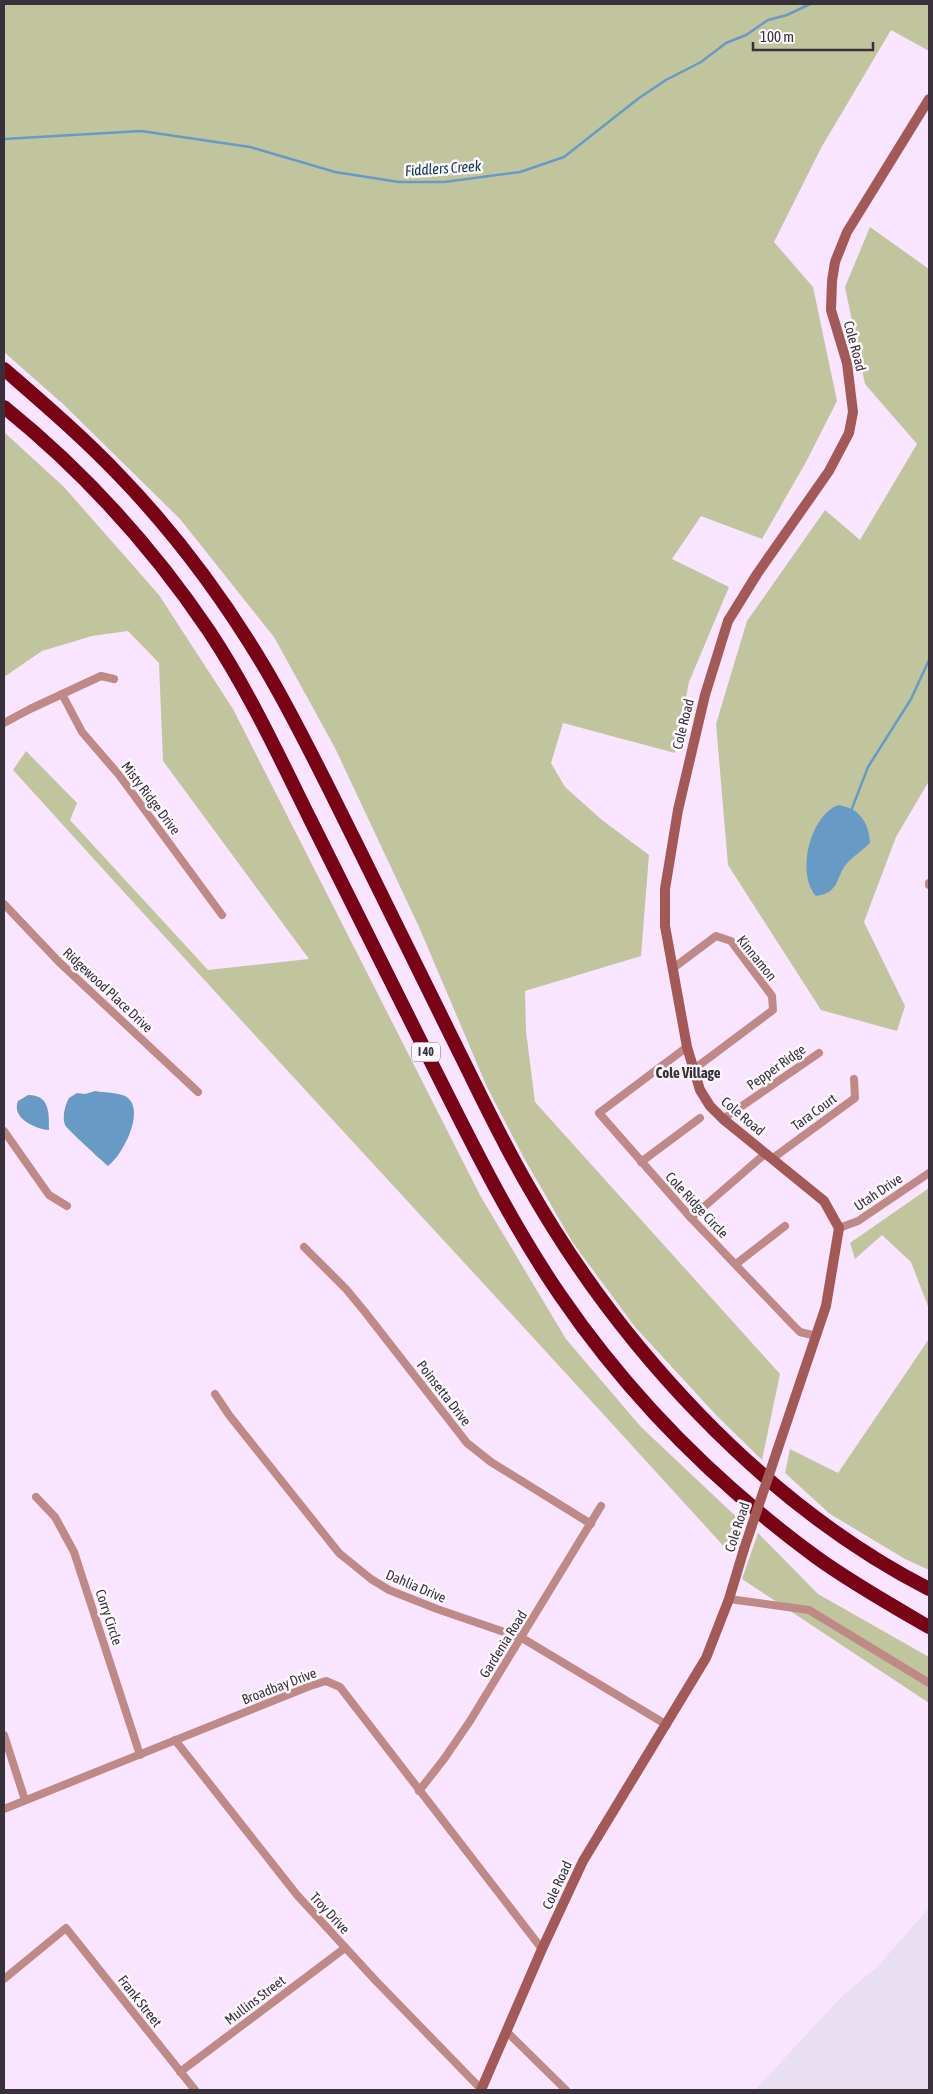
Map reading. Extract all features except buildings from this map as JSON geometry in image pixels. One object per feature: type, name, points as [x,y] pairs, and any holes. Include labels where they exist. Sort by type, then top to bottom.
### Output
[{"type":"highway","name":"I 40","points":[[4,369],[61,418],[125,482],[179,543],[221,599],[258,657],[302,734],[485,1106],[526,1184],[573,1259],[624,1329],[682,1394],[738,1452],[795,1501],[847,1540],[911,1580],[929,1589]]},
{"type":"highway","name":"I 40","points":[[4,406],[90,485],[153,556],[209,631],[256,710],[468,1135],[512,1218],[560,1295],[615,1368],[675,1436],[743,1499],[816,1557],[873,1595],[929,1627]]},
{"type":"highway","points":[[911,1580],[929,1585]]},
{"type":"street","name":"Cole Road","points":[[481,2090],[542,1949],[583,1861],[706,1658],[729,1600],[744,1549],[826,1306],[839,1228],[824,1201],[724,1120],[710,1106],[700,1090],[687,1047],[675,967],[665,926],[665,889],[691,752],[720,642],[736,605],[829,471],[850,433],[853,412],[848,372],[832,310],[832,281],[835,262],[847,232],[929,99]]},
{"type":"street","points":[[4,723],[101,676],[114,679]]},
{"type":"street","name":"Misty Ridge Drive","points":[[62,694],[82,732],[119,775],[222,915]]},
{"type":"street","name":"Ridgewood Place Drive","points":[[4,904],[59,962],[198,1092]]},
{"type":"street","name":"Kinnamon","points":[[675,967],[716,936],[731,941],[772,996],[773,1010],[694,1069]]},
{"type":"street","name":"Cole Ridge Circle","points":[[687,1047],[599,1114],[691,1218],[792,1324],[800,1332],[816,1336]]},
{"type":"street","name":"Pepper Ridge","points":[[724,1120],[819,1053]]},
{"type":"street","name":"Tara Court","points":[[767,1155],[855,1098],[854,1079]]},
{"type":"street","points":[[641,1162],[700,1118]]},
{"type":"street","points":[[4,1132],[49,1195],[67,1206]]},
{"type":"street","points":[[691,1218],[767,1155]]},
{"type":"street","name":"Utah Drive","points":[[839,1228],[858,1221],[929,1172]]},
{"type":"street","points":[[736,1264],[785,1226]]},
{"type":"street","name":"Poinsetta Drive","points":[[304,1247],[346,1289],[467,1443],[491,1462],[591,1524]]},
{"type":"street","name":"Dahlia Drive","points":[[215,1394],[339,1553],[371,1579],[389,1590],[437,1609],[522,1638],[667,1725]]},
{"type":"street","name":"Corry Circle","points":[[36,1497],[61,1526],[74,1552],[140,1755]]},
{"type":"street","name":"Gardenia Road","points":[[419,1791],[444,1759],[522,1638],[601,1506]]},
{"type":"street","points":[[729,1600],[810,1610],[929,1683]]},
{"type":"street","name":"Broadbay Drive","points":[[4,1809],[326,1681],[340,1687],[542,1949]]},
{"type":"street","points":[[4,1735],[25,1800]]},
{"type":"street","name":"Troy Drive","points":[[175,1740],[297,1895],[481,2090]]},
{"type":"street","name":"Frank Street","points":[[4,1979],[66,1928],[195,2090]]},
{"type":"street","name":"Mullins Street","points":[[180,2072],[345,1948]]},
{"type":"street","points":[[507,2032],[566,2090]]},
{"type":"shaded area","points":[[929,1908],[929,2090],[755,2090],[842,1996],[877,1967]]},
{"type":"green space","points":[[4,4],[929,4],[929,51],[891,30],[821,148],[774,242],[813,287],[837,401],[806,462],[762,539],[701,516],[672,559],[729,587],[689,682],[675,753],[563,723],[551,763],[565,787],[602,820],[649,855],[641,956],[525,991],[526,1031],[535,1102],[780,1374],[762,1460],[717,1416],[635,1327],[573,1243],[524,1158],[487,1087],[419,927],[335,748],[274,637],[180,519],[64,405],[4,352]]},
{"type":"green space","points":[[870,227],[929,269],[929,781],[896,837],[864,922],[905,1006],[897,1031],[821,1010],[728,865],[716,724],[747,621],[825,510],[860,540],[917,444],[865,384],[845,287]]},
{"type":"green space","points":[[4,432],[64,487],[159,595],[233,709],[481,1197],[566,1339],[641,1427],[745,1525],[728,1551],[13,770],[26,751],[77,803],[70,820],[208,970],[309,959],[163,761],[159,663],[128,631],[92,636],[42,651],[4,677]]},
{"type":"green space","points":[[929,1188],[929,1309],[911,1262],[882,1235],[855,1259],[850,1243]]},
{"type":"green space","points":[[929,1339],[929,1570],[905,1559],[830,1514],[785,1473],[790,1449],[838,1473]]},
{"type":"green space","points":[[758,1533],[818,1594],[929,1657],[929,1703],[742,1579]]},
{"type":"water","points":[[838,805],[858,813],[868,829],[870,843],[844,867],[834,888],[816,896],[810,886],[807,874],[809,846],[813,833],[820,821],[828,811]]},
{"type":"water","points":[[95,1091],[123,1095],[129,1099],[133,1106],[133,1124],[125,1144],[114,1161],[108,1166],[71,1132],[64,1122],[64,1111],[69,1098],[77,1093],[85,1094]]},
{"type":"water","points":[[28,1095],[41,1098],[47,1106],[49,1130],[31,1125],[18,1113],[18,1101]]},
{"type":"waterway","name":"Fiddlers Creek","points":[[4,139],[141,131],[250,147],[335,172],[399,182],[444,182],[520,172],[564,157],[639,98],[666,80],[701,62],[726,43],[746,35],[768,20],[787,15],[810,4]]},
{"type":"waterway","points":[[851,811],[868,767],[911,699],[929,660]]},
{"type":"district","name":"Cole Village","points":[[688,1072]]}]
